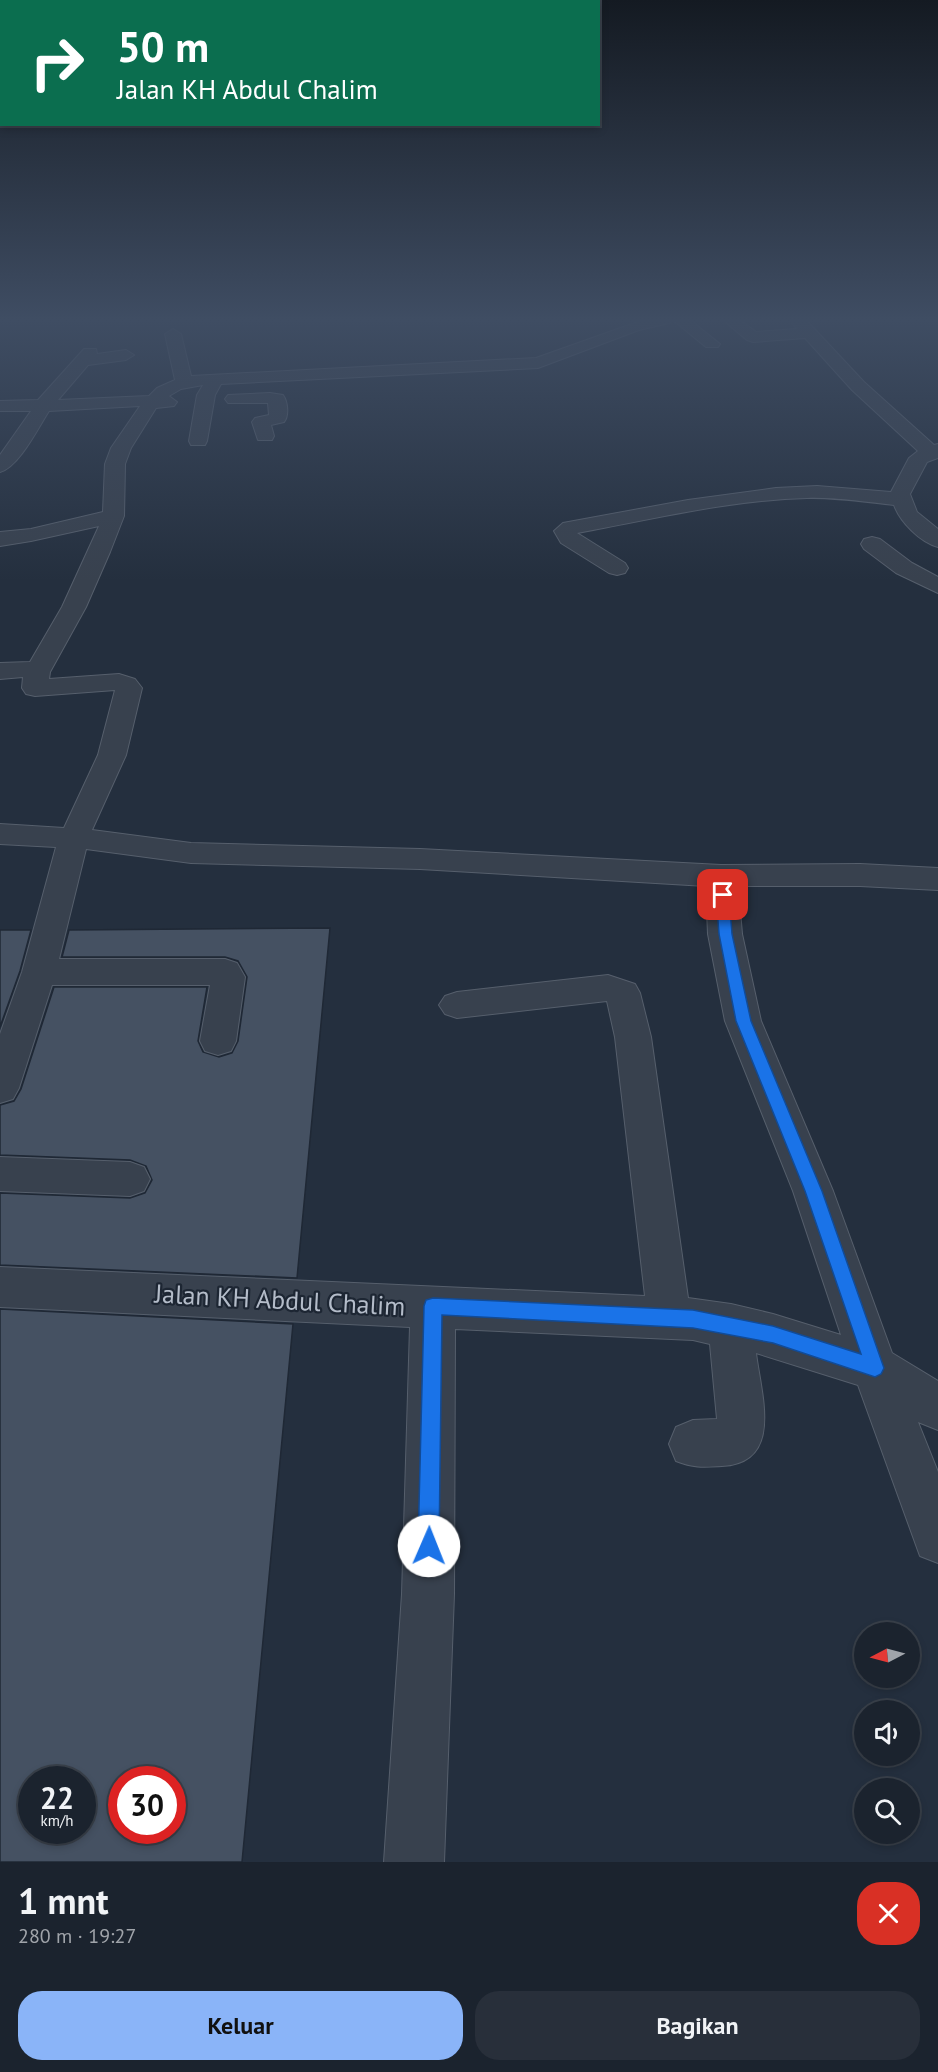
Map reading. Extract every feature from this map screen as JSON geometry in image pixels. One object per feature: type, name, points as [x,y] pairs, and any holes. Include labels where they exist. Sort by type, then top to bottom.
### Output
[{"type":"street","points":[[0,466],[11,455],[42,407]]},
{"type":"street","points":[[0,691],[39,671],[74,607],[113,516],[115,464],[121,448],[150,407]]},
{"type":"street","points":[[198,441],[204,407]]},
{"type":"street","points":[[265,436],[261,422],[278,418],[278,407]]},
{"type":"street","points":[[880,407],[930,454],[900,497]]},
{"type":"street","points":[[617,568],[568,538],[565,531],[680,508],[769,495],[824,492],[900,497]]},
{"type":"street","points":[[900,497],[908,515],[938,540]]},
{"type":"street","points":[[0,539],[31,535],[113,516]]},
{"type":"street","points":[[872,544],[904,568],[938,586]]},
{"type":"street","points":[[0,671],[39,671],[119,682],[126,684],[129,688],[112,755],[74,838],[39,972],[0,1088]]},
{"type":"street","points":[[0,834],[74,838],[191,853],[420,859],[722,876],[860,875],[938,879]]},
{"type":"street","points":[[722,876],[725,934],[744,1021],[813,1191],[938,1538]]},
{"type":"street","points":[[39,972],[225,972],[228,977],[218,1041]]},
{"type":"street","points":[[457,1005],[608,988],[623,993],[633,1037],[669,1317]]},
{"type":"street","points":[[0,1174],[130,1179]]},
{"type":"street","name":"Jalan KH Abdul Chalim","points":[[0,1287],[669,1317],[731,1325],[773,1335],[875,1368],[938,1407]]},
{"type":"street","points":[[414,1862],[428,1594],[433,1306]]},
{"type":"street","points":[[693,1444],[734,1443],[740,1438],[742,1431],[731,1325]]},
{"type":"building","points":[[330,928],[297,1278],[0,1265],[0,1193],[130,1198],[145,1193],[152,1180],[146,1166],[130,1160],[0,1155],[0,1105],[14,1101],[21,1089],[54,987],[207,987],[198,1041],[203,1052],[219,1057],[232,1053],[238,1041],[247,977],[238,961],[225,957],[62,957],[69,930]]},
{"type":"building","points":[[0,930],[31,930],[20,971],[0,1027]]},
{"type":"building","points":[[0,1309],[293,1324],[242,1862],[0,1862]]},
{"type":"route","points":[[429,1546],[433,1306],[693,1319],[773,1335],[875,1368],[813,1191],[744,1021],[725,934],[723,895]]}]
